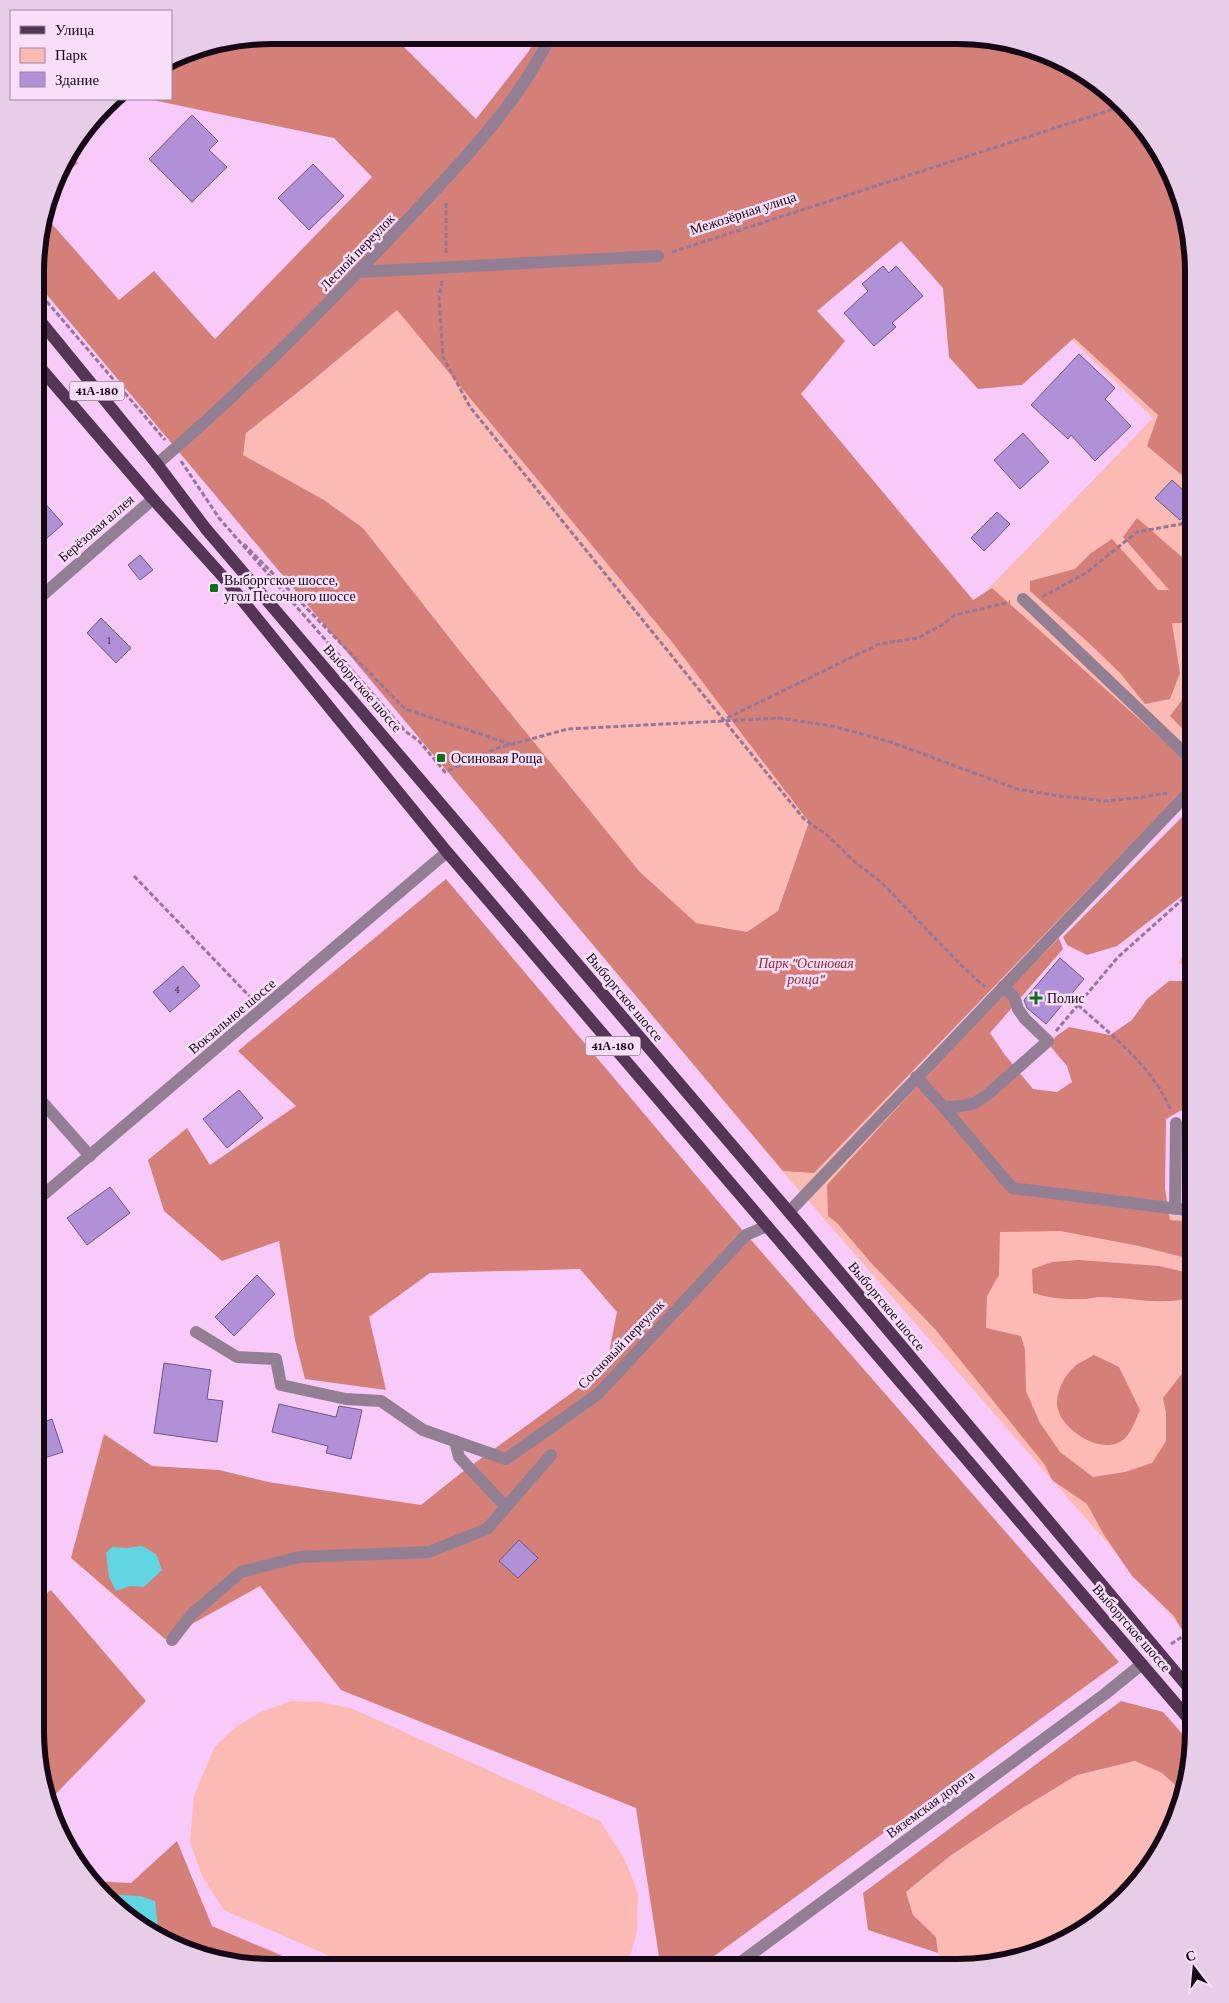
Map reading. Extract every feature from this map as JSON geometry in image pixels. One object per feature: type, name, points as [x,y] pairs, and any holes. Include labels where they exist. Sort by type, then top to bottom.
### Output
[{"type":"main road","name":"Выборгское шоссе","points":[[44,326],[157,464],[206,529],[789,1212],[1185,1682]]},
{"type":"main road","name":"Выборгское шоссе","points":[[44,372],[153,499],[226,579],[447,852],[1185,1714]]},
{"type":"street","name":"Лесной переулок","points":[[157,464],[222,408],[359,272],[446,178],[508,105],[540,57],[546,44]]},
{"type":"street","points":[[359,272],[658,256]]},
{"type":"street","name":"Берёзовая аллея","points":[[44,593],[153,499]]},
{"type":"street","points":[[1025,601],[1185,753]]},
{"type":"street","points":[[789,1212],[1185,796]]},
{"type":"street","name":"Вокзальное шоссе","points":[[44,1194],[447,852]]},
{"type":"street","points":[[946,1108],[973,1104],[1048,1041],[1025,1019],[1018,1009],[1014,997],[999,991]]},
{"type":"street","points":[[916,1077],[946,1108],[1012,1188],[1185,1210]]},
{"type":"street","points":[[44,1104],[90,1156]]},
{"type":"street","points":[[1175,1209],[1176,1123]]},
{"type":"street","name":"Сосновый переулок","points":[[196,1332],[237,1357],[276,1359],[281,1385],[346,1399],[381,1401],[423,1430],[506,1459],[598,1394],[746,1236],[767,1226]]},
{"type":"street","points":[[455,1441],[459,1457],[506,1507]]},
{"type":"street","points":[[172,1640],[192,1614],[241,1572],[298,1557],[429,1552],[487,1529],[551,1455]]},
{"type":"street","name":"Вяземская дорога","points":[[745,1959],[1090,1706],[1142,1664]]},
{"type":"path","name":"Межозёрная улица","points":[[658,256],[1115,108]]},
{"type":"path","points":[[446,178],[446,257],[439,297],[443,357],[470,407],[804,819],[826,834],[856,863],[881,882],[962,966],[999,991]]},
{"type":"path","points":[[44,298],[174,450],[219,518],[405,731],[420,742],[445,772],[498,748],[568,729],[780,718],[832,726],[891,742],[1017,788],[1060,796],[1106,801],[1143,798],[1168,793]]},
{"type":"path","points":[[219,518],[405,710],[510,744]]},
{"type":"path","points":[[724,720],[879,644],[918,638],[956,615],[1025,601],[1059,589],[1086,573],[1137,532],[1181,524],[1185,521]]},
{"type":"path","points":[[134,876],[262,1010]]},
{"type":"path","points":[[1048,1041],[1118,957],[1185,897]]},
{"type":"path","points":[[1078,1005],[1124,1047],[1155,1079],[1167,1100],[1176,1123]]},
{"type":"path","points":[[1178,1639],[1185,1635]]},
{"type":"green space","points":[[257,44],[401,44],[476,119],[529,51],[532,44],[972,44],[1001,48],[1030,56],[1058,67],[1084,82],[1107,100],[1129,122],[1147,145],[1162,171],[1177,213],[1185,257],[1185,478],[1147,446],[1158,415],[1074,338],[1022,385],[978,389],[949,357],[943,288],[901,241],[817,311],[845,341],[801,394],[973,600],[992,588],[1185,760],[1185,792],[1180,794],[814,1173],[783,1171],[44,291],[44,257],[50,221],[119,300],[154,271],[215,339],[372,177],[334,138],[153,100],[172,100],[172,67],[199,56],[228,48]],"holes":[[[397,310],[672,642],[809,822],[778,911],[747,932],[696,923],[639,871],[463,655],[363,528],[324,500],[243,455],[246,433]]]},
{"type":"green space","name":"Парк \"Осиновая роща\"","points":[[983,46],[1001,48],[1044,61],[1071,74],[1107,100],[1129,122],[1147,145],[1162,171],[1173,199],[1181,228],[1185,257],[1185,792],[1180,794],[903,1082],[1006,1194],[1185,1217],[1185,1632],[783,1172],[607,961],[670,899],[639,871],[463,655],[363,528],[324,500],[243,455],[246,433],[397,310],[672,642],[784,788],[994,583],[1153,418],[908,182]]},
{"type":"green space","points":[[74,158],[78,163],[66,174]]},
{"type":"green space","points":[[1137,518],[1183,558],[1185,556],[1185,623],[1172,623],[1180,673],[1170,699],[1145,704],[1121,674],[1030,591],[1030,581],[1075,569],[1091,553],[1112,539],[1158,590],[1169,590],[1123,537]]},
{"type":"green space","points":[[1182,700],[1185,701],[1185,732],[1170,716]]},
{"type":"green space","points":[[1185,814],[1185,893],[1182,896],[1117,946],[1087,955],[1067,945],[1063,937]]},
{"type":"green space","points":[[446,879],[738,1225],[1119,1662],[710,1959],[659,1959],[636,1808],[341,1690],[260,1586],[165,1639],[71,1558],[104,1434],[152,1466],[219,1470],[268,1482],[421,1505],[461,1473],[606,1368],[617,1312],[580,1269],[430,1273],[369,1317],[386,1390],[305,1379],[295,1340],[279,1241],[222,1261],[164,1211],[148,1160],[187,1128],[210,1165],[296,1106],[238,1051]]},
{"type":"green space","points":[[1059,938],[1063,949],[990,1033],[1005,1055],[1033,1089],[1057,1092],[1072,1082],[1067,1066],[1051,1047],[1055,1037],[1069,1027],[1110,1035],[1132,1020],[1147,999],[1169,981],[1185,981],[1185,1108],[1166,1119],[1165,1189],[1170,1220],[1185,1221],[1185,1258],[1139,1246],[1060,1231],[1000,1232],[999,1275],[987,1296],[986,1328],[1021,1336],[1025,1350],[1026,1391],[1040,1423],[1060,1452],[1093,1477],[1125,1472],[1152,1463],[1166,1441],[1166,1413],[1163,1398],[1185,1371],[1185,1635],[1174,1616],[1132,1576],[1104,1535],[1087,1504],[1052,1480],[1045,1465],[935,1329],[872,1264],[837,1223],[828,1216],[827,1185],[971,1027]]},
{"type":"green space","points":[[1185,954],[1185,968],[1178,962]]},
{"type":"green space","points":[[1079,1260],[1159,1266],[1185,1272],[1185,1299],[1148,1301],[1102,1297],[1070,1299],[1033,1293],[1032,1269],[1052,1262]]},
{"type":"green space","points":[[1094,1355],[1119,1367],[1140,1410],[1128,1434],[1123,1440],[1114,1444],[1103,1445],[1081,1437],[1063,1420],[1058,1411],[1058,1396],[1065,1378],[1076,1365]]},
{"type":"green space","points":[[51,1590],[146,1701],[54,1796],[48,1775],[44,1746],[44,1595]]},
{"type":"green space","points":[[291,1701],[321,1702],[351,1708],[600,1821],[625,1860],[638,1893],[637,1932],[629,1959],[337,1959],[224,1910],[202,1876],[190,1842],[194,1796],[214,1748],[234,1728],[261,1712]]},
{"type":"green space","points":[[1121,1701],[1163,1712],[1185,1737],[1178,1787],[1162,1773],[1135,1761],[1077,1775],[1016,1812],[950,1856],[906,1892],[913,1915],[936,1937],[938,1953],[868,1930],[863,1893]]},
{"type":"green space","points":[[1135,1761],[1162,1773],[1178,1787],[1162,1832],[1147,1858],[1129,1881],[1107,1903],[1084,1921],[1058,1936],[1030,1947],[1001,1955],[972,1959],[942,1959],[938,1953],[936,1937],[913,1915],[906,1892],[950,1856],[1016,1812],[1077,1775]]},
{"type":"green space","points":[[177,1841],[212,1926],[290,1959],[257,1959],[228,1955],[185,1942],[145,1921],[122,1903],[101,1882],[131,1883]]},
{"type":"shaded area","points":[[142,1546],[156,1554],[162,1570],[144,1587],[130,1586],[116,1591],[109,1577],[106,1553],[112,1547]]},
{"type":"shaded area","points":[[114,1895],[140,1896],[155,1901],[158,1928],[133,1912]]},
{"type":"building","points":[[192,115],[218,141],[209,150],[227,167],[192,202],[149,159]]},
{"type":"building","points":[[313,164],[344,196],[309,230],[278,198]]},
{"type":"building","points":[[883,266],[889,273],[896,266],[923,296],[892,323],[896,327],[874,346],[844,313],[868,291],[862,284]]},
{"type":"building","points":[[1079,354],[1115,388],[1105,399],[1131,426],[1095,461],[1071,435],[1068,439],[1031,405]]},
{"type":"building","points":[[1023,433],[1049,462],[1020,489],[994,460]]},
{"type":"building","points":[[1172,480],[1185,492],[1185,514],[1180,520],[1155,498]]},
{"type":"building","points":[[44,502],[63,524],[44,541]]},
{"type":"building","points":[[997,512],[1010,524],[984,551],[971,538]]},
{"type":"building","points":[[140,555],[153,570],[140,580],[128,565]]},
{"type":"building","points":[[101,618],[131,648],[116,663],[87,633]]},
{"type":"building","points":[[1060,958],[1084,979],[1046,1024],[1027,1008],[1024,1000]]},
{"type":"building","points":[[183,966],[200,986],[170,1012],[153,992]]},
{"type":"building","points":[[239,1090],[263,1118],[227,1148],[203,1119]]},
{"type":"building","points":[[110,1187],[130,1213],[87,1245],[67,1218]]},
{"type":"building","points":[[257,1275],[275,1294],[234,1336],[215,1317]]},
{"type":"building","points":[[164,1363],[211,1370],[207,1399],[223,1401],[217,1442],[154,1433]]},
{"type":"building","points":[[279,1404],[336,1417],[339,1406],[362,1410],[351,1459],[326,1453],[328,1446],[272,1432]]},
{"type":"building","points":[[52,1419],[63,1452],[44,1458],[44,1422]]},
{"type":"building","points":[[519,1540],[538,1558],[518,1578],[499,1561]]},
{"type":"place","name":"Выборгское шоссе, угол Песочного шоссе","points":[[214,588]]},
{"type":"place","name":"Осиновая Роща","points":[[441,758]]},
{"type":"place","name":"Полис","points":[[1036,998]]}]
